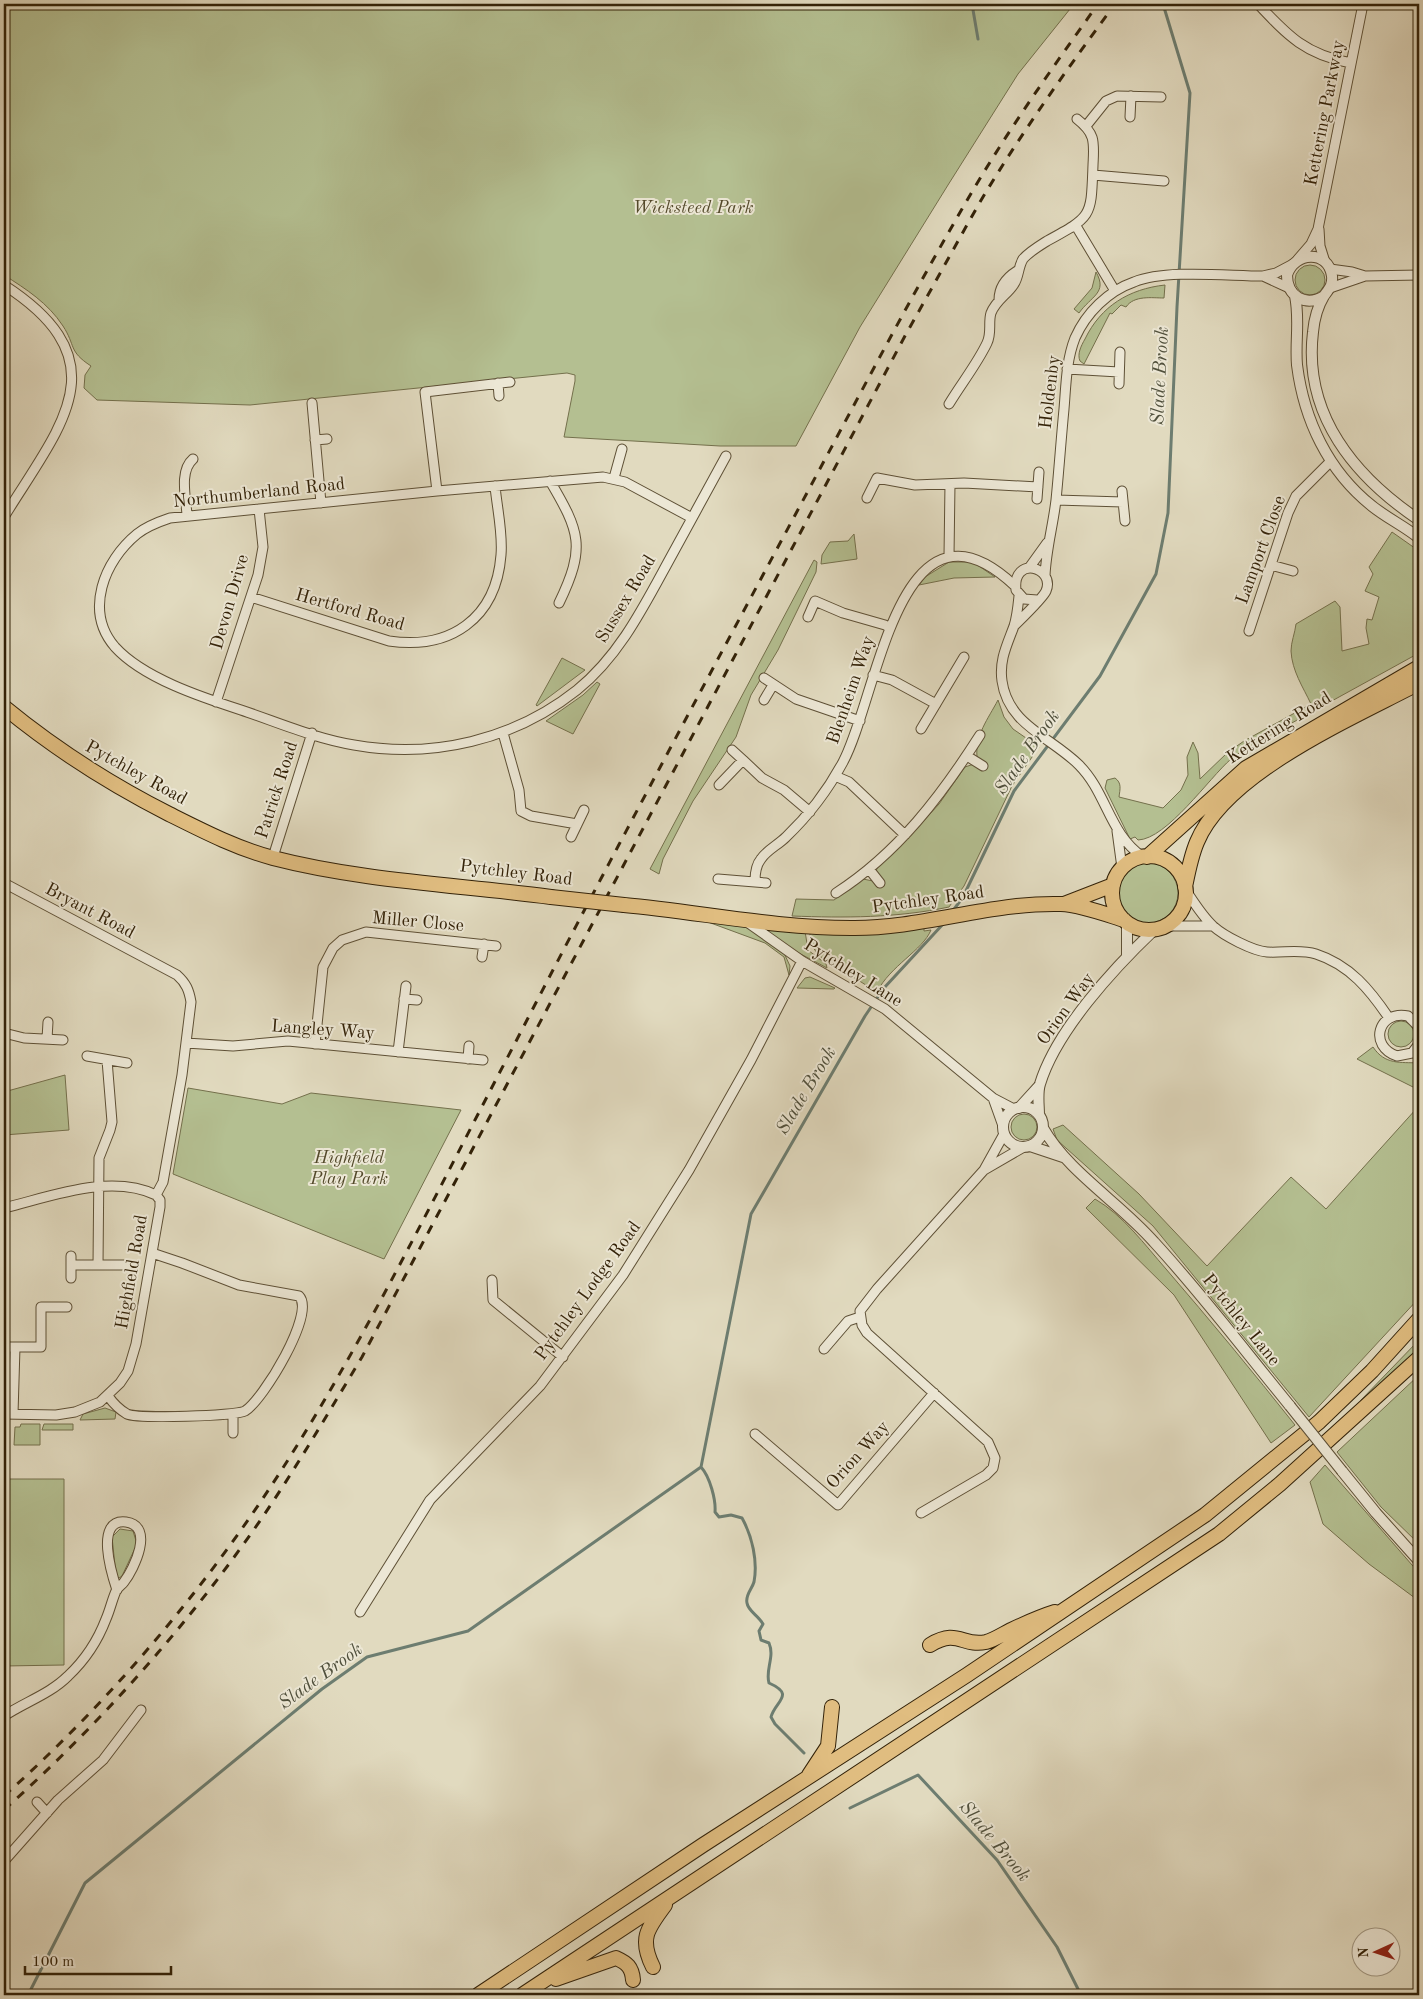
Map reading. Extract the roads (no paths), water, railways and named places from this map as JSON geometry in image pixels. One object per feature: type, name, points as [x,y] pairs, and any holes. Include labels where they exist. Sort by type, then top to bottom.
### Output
[{"type":"main road","name":"Kettering Road","points":[[1145,857],[1246,768],[1419,667]]},
{"type":"main road","name":"Kettering Road","points":[[1185,888],[1197,841],[1216,813],[1250,779],[1298,748],[1419,683]]},
{"type":"main road","name":"Pytchley Road","points":[[4,707],[65,754],[108,782],[216,838],[272,857],[373,876],[793,925],[852,928],[904,925],[970,913],[1026,906],[1063,904],[1113,885]]},
{"type":"main road","points":[[1145,857],[1160,858],[1172,864],[1180,874],[1185,888],[1185,898],[1178,915],[1159,928],[1135,928],[1125,921],[1114,904],[1113,885],[1122,868],[1132,861],[1145,857]]},
{"type":"main road","name":"Pytchley Road","points":[[1063,904],[1125,921]]},
{"type":"main road","points":[[478,1995],[703,1845],[1069,1608],[1205,1515],[1265,1468],[1319,1422],[1358,1384],[1419,1319]]},
{"type":"main road","points":[[522,1995],[1219,1534],[1280,1484],[1419,1358]]},
{"type":"main road","points":[[930,1645],[952,1636],[976,1642],[987,1642],[1035,1618],[1069,1608]]},
{"type":"main road","points":[[806,1780],[828,1746],[832,1707]]},
{"type":"main road","points":[[653,1967],[645,1944],[648,1927],[671,1897]]},
{"type":"main road","points":[[538,1985],[616,1958],[626,1963],[632,1970],[633,1980]]},
{"type":"street","points":[[1258,4],[1298,44],[1322,56],[1351,62]]},
{"type":"street","name":"Kettering Parkway","points":[[1296,261],[1311,244],[1318,229],[1363,4]]},
{"type":"street","points":[[1086,126],[1106,101],[1117,96],[1161,96]]},
{"type":"street","points":[[1130,117],[1131,96]]},
{"type":"street","points":[[949,404],[987,342],[990,315],[998,300],[1006,295],[1016,281],[1017,271],[1024,259],[1038,247],[1076,226],[1091,206],[1093,136],[1086,126],[1077,119]]},
{"type":"street","points":[[1093,175],[1164,181]]},
{"type":"street","points":[[1076,226],[1115,291]]},
{"type":"street","name":"Kettering Parkway","points":[[1318,229],[1320,246],[1327,265]]},
{"type":"street","points":[[1419,274],[1365,276],[1327,265],[1312,256],[1296,261],[1287,275],[1289,288],[1295,296],[1298,313],[1297,362],[1300,384],[1315,432],[1330,462],[1371,505],[1419,538]]},
{"type":"street","name":"Holdenby","points":[[1045,576],[1047,543],[1056,500],[1067,369],[1076,338],[1085,320],[1098,305],[1115,291],[1134,282],[1169,276],[1263,276],[1276,273],[1296,261]]},
{"type":"street","points":[[1327,265],[1332,275],[1313,331],[1312,351],[1314,379],[1323,411],[1335,437],[1350,460],[1393,503],[1419,520]]},
{"type":"street","name":"Holdenby","points":[[1263,276],[1289,288]]},
{"type":"street","points":[[1295,296],[1310,302],[1327,292],[1365,276]]},
{"type":"street","points":[[4,285],[48,321],[59,335],[69,356],[72,371],[70,403],[55,435],[7,503],[4,517]]},
{"type":"street","points":[[1119,384],[1120,352]]},
{"type":"street","points":[[1067,369],[1120,372]]},
{"type":"street","points":[[437,491],[425,392],[510,382]]},
{"type":"street","points":[[498,383],[500,396]]},
{"type":"street","points":[[312,403],[321,503]]},
{"type":"street","points":[[315,440],[327,439]]},
{"type":"street","points":[[614,478],[622,449]]},
{"type":"street","name":"Sussex Road","points":[[312,734],[352,745],[402,749],[450,746],[503,733],[554,706],[577,690],[607,661],[638,618],[726,456]]},
{"type":"street","points":[[187,515],[185,474],[187,464],[193,459]]},
{"type":"street","name":"Lamport Close","points":[[1249,632],[1288,513],[1296,496],[1330,462]]},
{"type":"street","points":[[1037,499],[1038,472]]},
{"type":"street","points":[[867,498],[873,476],[904,485],[986,483],[1038,487]]},
{"type":"street","name":"Northumberland Road","points":[[312,734],[216,702],[166,682],[124,655],[108,636],[100,613],[102,585],[108,570],[125,546],[137,534],[153,524],[187,515],[591,477],[614,478],[692,518]]},
{"type":"street","points":[[550,481],[566,508],[576,538],[575,567],[559,603]]},
{"type":"street","points":[[950,484],[949,556],[971,556],[1001,573],[1015,586],[1019,596],[1014,626],[1003,654],[1001,668],[1005,693],[1013,710],[1024,723],[1079,765],[1098,789],[1116,830],[1122,868]]},
{"type":"street","name":"Hertford Road","points":[[252,596],[389,641],[408,644],[427,642],[455,633],[470,624],[479,613],[495,584],[501,553],[495,486]]},
{"type":"street","points":[[1122,491],[1125,521]]},
{"type":"street","points":[[1056,500],[1123,502]]},
{"type":"street","name":"Devon Drive","points":[[216,702],[260,570],[263,547],[259,508]]},
{"type":"street","name":"Holdenby","points":[[1025,569],[1047,543]]},
{"type":"street","name":"Blenheim Way","points":[[755,881],[757,868],[764,855],[785,839],[810,812],[835,776],[853,742],[873,675],[890,628],[922,573],[937,560],[949,556]]},
{"type":"street","points":[[1271,565],[1293,571]]},
{"type":"street","points":[[1015,586],[1016,578],[1025,569]]},
{"type":"street","points":[[1001,573],[1037,569],[1045,576],[1047,589],[1043,596],[1037,600],[1014,626]]},
{"type":"street","points":[[1019,596],[1031,601],[1037,600]]},
{"type":"street","points":[[808,617],[811,599],[843,613],[885,624],[890,628]]},
{"type":"street","points":[[921,729],[964,657]]},
{"type":"street","points":[[873,675],[892,680],[936,704]]},
{"type":"street","points":[[764,678],[796,699],[860,721]]},
{"type":"street","points":[[764,700],[773,685]]},
{"type":"street","points":[[503,733],[519,790],[521,811],[532,816],[577,824]]},
{"type":"street","name":"Patrick Road","points":[[272,857],[312,734]]},
{"type":"street","points":[[836,893],[868,869],[905,835],[935,802],[980,735]]},
{"type":"street","points":[[732,750],[762,778],[784,790],[810,812]]},
{"type":"street","points":[[967,756],[982,766]]},
{"type":"street","points":[[719,785],[743,760]]},
{"type":"street","points":[[835,776],[849,782],[905,835]]},
{"type":"street","points":[[571,837],[584,810]]},
{"type":"street","points":[[1116,830],[1132,849],[1145,857]]},
{"type":"street","points":[[868,869],[880,883]]},
{"type":"street","points":[[718,879],[766,882]]},
{"type":"street","name":"Bryant Road","points":[[4,883],[161,967]]},
{"type":"street","points":[[1185,888],[1213,926],[1252,948],[1266,952],[1305,951],[1318,954],[1349,970],[1365,985],[1389,1018]]},
{"type":"street","name":"Pytchley Lane","points":[[739,918],[802,961],[866,996],[993,1098],[1017,1108]]},
{"type":"street","points":[[1125,921],[1127,956]]},
{"type":"street","points":[[1159,928],[1213,926]]},
{"type":"street","name":"Orion Way","points":[[1039,1115],[1039,1086],[1050,1058],[1081,1012],[1127,956],[1159,928]]},
{"type":"street","name":"Miller Close","points":[[315,1044],[323,967],[332,948],[342,940],[366,932],[496,946]]},
{"type":"street","name":"Miller Close","points":[[482,957],[484,944]]},
{"type":"street","name":"Pytchley Lodge Road","points":[[360,1612],[430,1500],[540,1386],[623,1275],[679,1187],[749,1064],[802,961]]},
{"type":"street","name":"Highfield Road","points":[[4,1414],[67,1414],[89,1408],[108,1396],[128,1371],[134,1354],[160,1200],[156,1194],[163,1182],[186,1044],[191,1002],[190,991],[185,982],[177,975],[161,967]]},
{"type":"street","points":[[398,1052],[406,986]]},
{"type":"street","points":[[404,998],[417,1000]]},
{"type":"street","points":[[1419,1028],[1408,1016],[1395,1015],[1383,1024],[1380,1033],[1384,1049],[1398,1056],[1412,1053],[1419,1044]]},
{"type":"street","points":[[47,1039],[48,1022]]},
{"type":"street","points":[[4,1033],[24,1038],[63,1040]]},
{"type":"street","name":"Langley Way","points":[[186,1044],[233,1046],[276,1040],[483,1060]]},
{"type":"street","points":[[468,1059],[469,1046]]},
{"type":"street","points":[[88,1056],[127,1063]]},
{"type":"street","points":[[98,1265],[99,1158],[112,1122],[107,1060]]},
{"type":"street","name":"Orion Way","points":[[1017,1108],[1039,1086]]},
{"type":"street","points":[[993,1098],[1003,1130],[1014,1146],[1026,1147]]},
{"type":"street","points":[[921,1513],[986,1475],[993,1468],[995,1458],[988,1442],[867,1333],[860,1317],[862,1306],[984,1170],[1003,1130],[1008,1113],[1017,1108],[1026,1108],[1039,1115],[1043,1128],[1038,1140],[984,1170]]},
{"type":"street","name":"Pytchley Lane","points":[[1043,1128],[1052,1143],[1068,1160],[1154,1240],[1376,1513],[1419,1562]]},
{"type":"street","name":"Pytchley Lane","points":[[1026,1147],[1046,1150],[1068,1160]]},
{"type":"street","points":[[4,1208],[100,1187],[113,1186],[156,1194]]},
{"type":"street","points":[[108,1396],[116,1406],[132,1415],[233,1415],[250,1408],[279,1370],[298,1322],[302,1298],[239,1285],[182,1262],[152,1253]]},
{"type":"street","points":[[71,1278],[71,1260],[98,1265],[131,1265]]},
{"type":"street","points":[[492,1280],[494,1300],[563,1357]]},
{"type":"street","points":[[4,1347],[41,1347],[41,1307],[67,1307]]},
{"type":"street","points":[[824,1349],[848,1321],[860,1317]]},
{"type":"street","points":[[14,1414],[15,1347]]},
{"type":"street","name":"Orion Way","points":[[755,1434],[838,1504],[934,1393]]},
{"type":"street","points":[[233,1415],[233,1433]]},
{"type":"street","points":[[4,1716],[51,1690],[70,1675],[98,1636],[117,1590],[125,1582],[142,1542],[140,1531],[132,1524],[126,1522],[117,1524],[112,1528],[107,1540],[110,1566],[117,1590]]},
{"type":"street","points":[[4,1861],[47,1812],[103,1760],[141,1710]]},
{"type":"street","points":[[37,1802],[47,1812]]},
{"type":"waterway","points":[[972,4],[978,39]]},
{"type":"waterway","name":"Slade Brook","points":[[952,912],[963,897],[1014,791],[1100,676],[1156,574],[1168,513],[1177,307],[1190,93],[1163,4]]},
{"type":"waterway","name":"Slade Brook","points":[[804,1753],[775,1724],[771,1717],[783,1695],[777,1687],[769,1683],[768,1673],[771,1648],[769,1643],[761,1640],[759,1631],[763,1624],[747,1603],[747,1597],[754,1582],[755,1574],[755,1557],[749,1533],[742,1518],[731,1515],[719,1517],[715,1512],[712,1489],[701,1467],[751,1214],[865,1016],[884,988],[944,923]]},
{"type":"waterway","name":"Slade Brook","points":[[28,1995],[85,1883],[322,1689],[367,1657],[468,1631],[701,1467]]},
{"type":"waterway","name":"Slade Brook","points":[[850,1808],[918,1775],[997,1860],[1057,1947],[1081,1995]]},
{"type":"railway","points":[[4,1796],[88,1715],[166,1628],[237,1536],[301,1439],[384,1294],[620,843],[926,273],[999,147],[1098,4]]},
{"type":"railway","points":[[4,1810],[40,1777],[109,1707],[175,1633],[236,1555],[314,1436],[362,1357],[906,334],[996,176],[1045,101],[1115,4]]},
{"type":"park label","name":"Wicksteed Park","points":[[693,208]]},
{"type":"park label","name":"Highfield Play Park","points":[[349,1168]]}]
